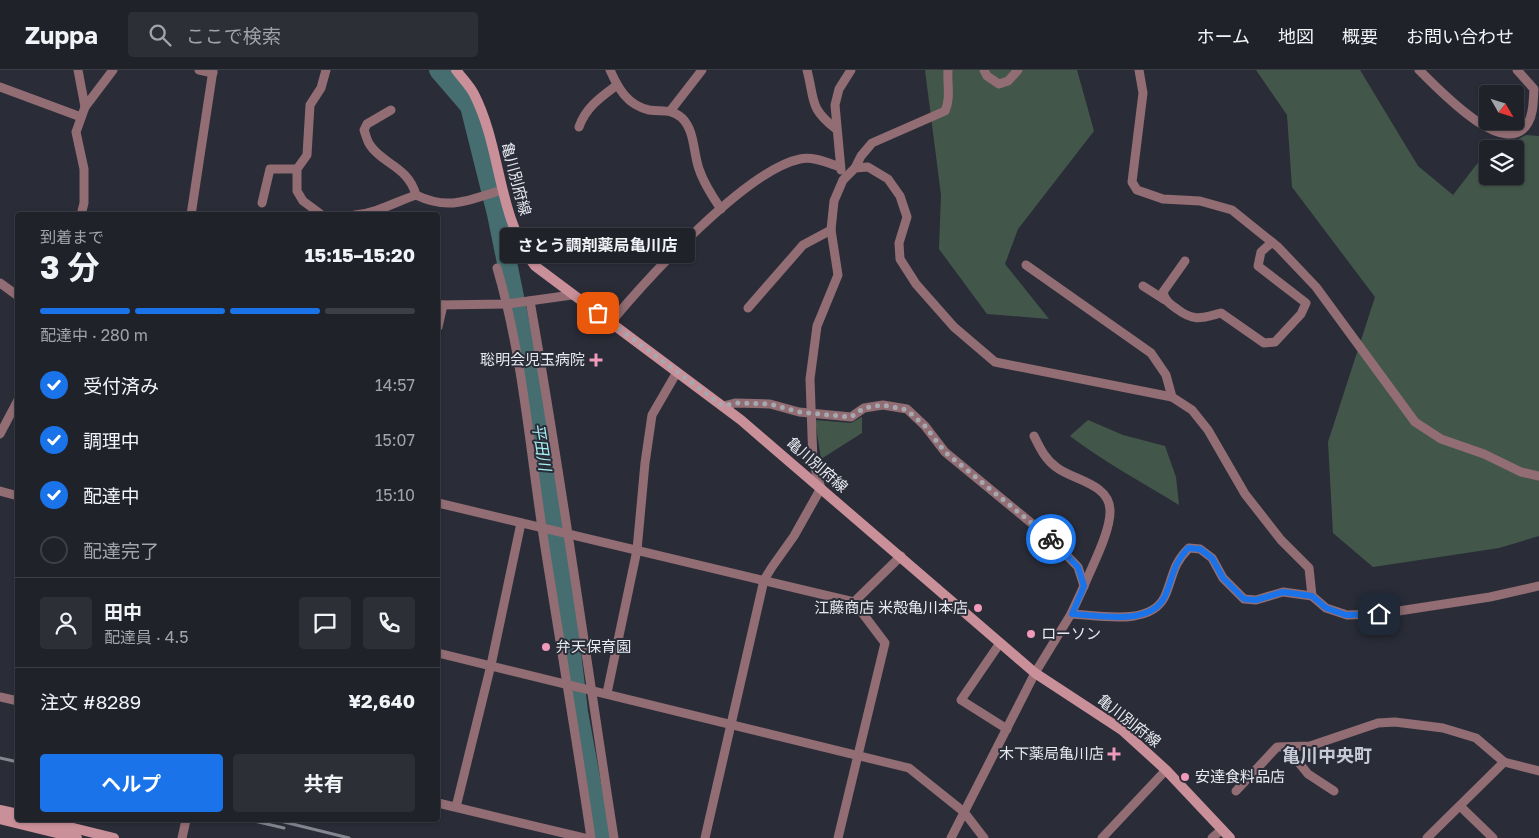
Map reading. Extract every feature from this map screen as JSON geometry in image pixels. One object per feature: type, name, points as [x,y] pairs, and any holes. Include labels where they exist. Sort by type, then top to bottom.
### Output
[{"type":"main road","name":"亀川別府線","points":[[456,70],[474,93],[484,116],[499,191],[524,250],[536,266],[572,295],[723,406],[901,556],[1035,673],[1122,730],[1166,770],[1230,838]]},
{"type":"main road","points":[[0,810],[15,813]]},
{"type":"main road","points":[[0,819],[15,822]]},
{"type":"main road","points":[[17,822],[114,838]]},
{"type":"main road","points":[[52,828],[77,838]]},
{"type":"street","points":[[78,70],[85,107]]},
{"type":"street","points":[[82,212],[84,202],[84,169],[76,132],[85,107],[113,70]]},
{"type":"street","points":[[191,212],[213,72],[199,70]]},
{"type":"street","points":[[318,212],[303,201],[296,192],[297,170],[307,155],[310,105],[321,88],[326,70]]},
{"type":"street","points":[[610,70],[621,93],[634,103],[649,110],[671,110],[682,118],[689,128],[704,184],[721,209]]},
{"type":"street","points":[[671,110],[702,70]]},
{"type":"street","points":[[807,70],[814,106],[821,117],[836,129]]},
{"type":"street","points":[[843,180],[840,168],[835,105],[839,88],[851,70]]},
{"type":"street","points":[[706,838],[764,580],[794,536],[820,488],[813,462],[810,379],[817,326],[838,275],[831,230],[834,201],[843,180],[855,168],[861,156],[872,142],[945,111],[950,101],[947,88],[948,70]]},
{"type":"street","points":[[984,70],[987,76],[999,84],[1008,81],[1018,70]]},
{"type":"street","points":[[1139,70],[1143,93],[1132,182],[1136,190],[1163,199],[1200,201],[1232,210],[1272,242],[1316,287],[1415,422],[1441,440],[1484,454],[1521,472],[1539,476]]},
{"type":"street","points":[[1419,70],[1470,116],[1490,131],[1506,135],[1524,128],[1532,115],[1534,89],[1517,70]]},
{"type":"street","points":[[579,127],[583,117],[593,103],[617,85]]},
{"type":"street","points":[[0,87],[81,117]]},
{"type":"street","points":[[391,110],[368,124],[364,130],[369,144],[402,172],[413,186],[416,195]]},
{"type":"street","points":[[611,322],[640,287],[721,209],[752,183],[788,162],[802,158],[822,161],[840,168]]},
{"type":"street","points":[[855,168],[868,167],[888,179],[900,196],[907,217],[899,243],[900,259],[916,284],[954,327],[995,362],[1172,397],[1192,410],[1208,430],[1245,494],[1281,540],[1309,568],[1312,596]]},
{"type":"street","points":[[262,204],[270,169],[297,170]]},
{"type":"street","points":[[375,212],[396,201],[416,195],[441,204],[458,204],[499,191]]},
{"type":"street","points":[[748,308],[803,245],[831,230]]},
{"type":"street","points":[[1143,286],[1188,318],[1200,318],[1221,313],[1264,343],[1275,342],[1302,314],[1306,303],[1258,266],[1261,252],[1272,242]]},
{"type":"street","points":[[1165,300],[1163,292],[1186,260]]},
{"type":"street","points":[[1026,265],[1150,354],[1166,374],[1172,397]]},
{"type":"street","points":[[497,268],[508,304],[526,404],[542,528],[591,838]]},
{"type":"street","points":[[0,283],[15,294]]},
{"type":"street","points":[[440,305],[508,304],[572,295]]},
{"type":"street","points":[[526,302],[555,444],[566,533],[614,838]]},
{"type":"street","points":[[607,694],[637,550],[645,463],[652,415],[677,372]]},
{"type":"street","points":[[723,406],[735,403],[770,404],[810,414],[851,417],[864,408],[883,405],[907,410],[925,426],[945,452],[1052,540],[1078,567],[1084,586]]},
{"type":"street","points":[[0,434],[15,406]]},
{"type":"street","points":[[950,838],[1035,673],[1072,614],[1109,520],[1110,508],[1105,497],[1094,486],[1056,468],[1042,454],[1034,436]]},
{"type":"street","points":[[0,491],[15,495]]},
{"type":"street","points":[[440,502],[854,602],[885,643],[838,838]]},
{"type":"street","points":[[456,807],[491,665],[522,523]]},
{"type":"street","points":[[1072,614],[1128,618],[1145,615],[1164,598],[1176,561],[1188,548],[1200,549],[1212,558],[1223,578],[1244,599],[1256,600],[1283,592],[1312,596],[1335,612],[1346,615],[1379,614],[1539,586]]},
{"type":"street","points":[[854,602],[901,556]]},
{"type":"street","points":[[1000,643],[961,700],[1007,729]]},
{"type":"street","points":[[440,653],[909,768],[964,812],[984,838]]},
{"type":"street","points":[[0,697],[15,700]]},
{"type":"street","points":[[1236,791],[1277,747],[1310,746],[1378,723],[1395,722],[1443,728],[1476,738],[1504,762],[1539,771]]},
{"type":"street","points":[[1287,748],[1308,774],[1334,791]]},
{"type":"street","points":[[1427,838],[1504,762]]},
{"type":"street","points":[[1102,838],[1166,770]]},
{"type":"street","points":[[440,803],[584,838]]},
{"type":"street","points":[[1460,806],[1493,838]]},
{"type":"street","points":[[182,838],[186,822]]},
{"type":"street","points":[[1212,838],[1222,829]]},
{"type":"green space","points":[[925,70],[1077,70],[1094,131],[1018,229],[1005,264],[1049,319],[987,314],[939,249],[941,195]]},
{"type":"green space","points":[[1256,70],[1360,70],[1418,166],[1453,195],[1479,161],[1479,185],[1524,185],[1524,140],[1517,140],[1526,135],[1539,136],[1539,536],[1499,548],[1373,567],[1333,533],[1328,442],[1375,297],[1292,187],[1287,115]]},
{"type":"green space","points":[[862,417],[862,433],[821,459],[815,420],[851,423]]},
{"type":"green space","points":[[1088,420],[1123,435],[1165,446],[1176,477],[1179,505],[1070,436]]},
{"type":"waterway","name":"平田川","points":[[439,70],[470,106],[497,214],[536,404],[560,559],[578,712],[601,838]]},
{"type":"railway","points":[[0,758],[15,761]]},
{"type":"railway","points":[[258,822],[284,828]]},
{"type":"railway","points":[[284,822],[349,838]]},
{"type":"way so far","points":[[598,313],[723,406],[735,403],[770,404],[799,412],[851,417],[864,408],[883,405],[907,410],[925,426],[945,452],[1051,539]]},
{"type":"place","name":"さとう調剤薬局亀川店","points":[[598,313]]},
{"type":"place","name":"聡明会児玉病院","points":[[596,360]]},
{"type":"place","name":"江藤商店 米殻亀川本店","points":[[978,608]]},
{"type":"place","name":"ローソン","points":[[1031,634]]},
{"type":"place","name":"弁天保育園","points":[[546,647]]},
{"type":"place","name":"木下薬局亀川店","points":[[1114,754]]},
{"type":"place","name":"安達食料品店","points":[[1185,777]]},
{"type":"district","name":"亀川中央町","points":[[1327,756]]},
{"type":"route","points":[[1051,539],[1078,567],[1084,586],[1072,614],[1128,618],[1145,615],[1164,598],[1176,561],[1188,548],[1200,549],[1212,558],[1223,578],[1244,599],[1256,600],[1283,592],[1312,596],[1326,608],[1346,615],[1379,614]]}]
